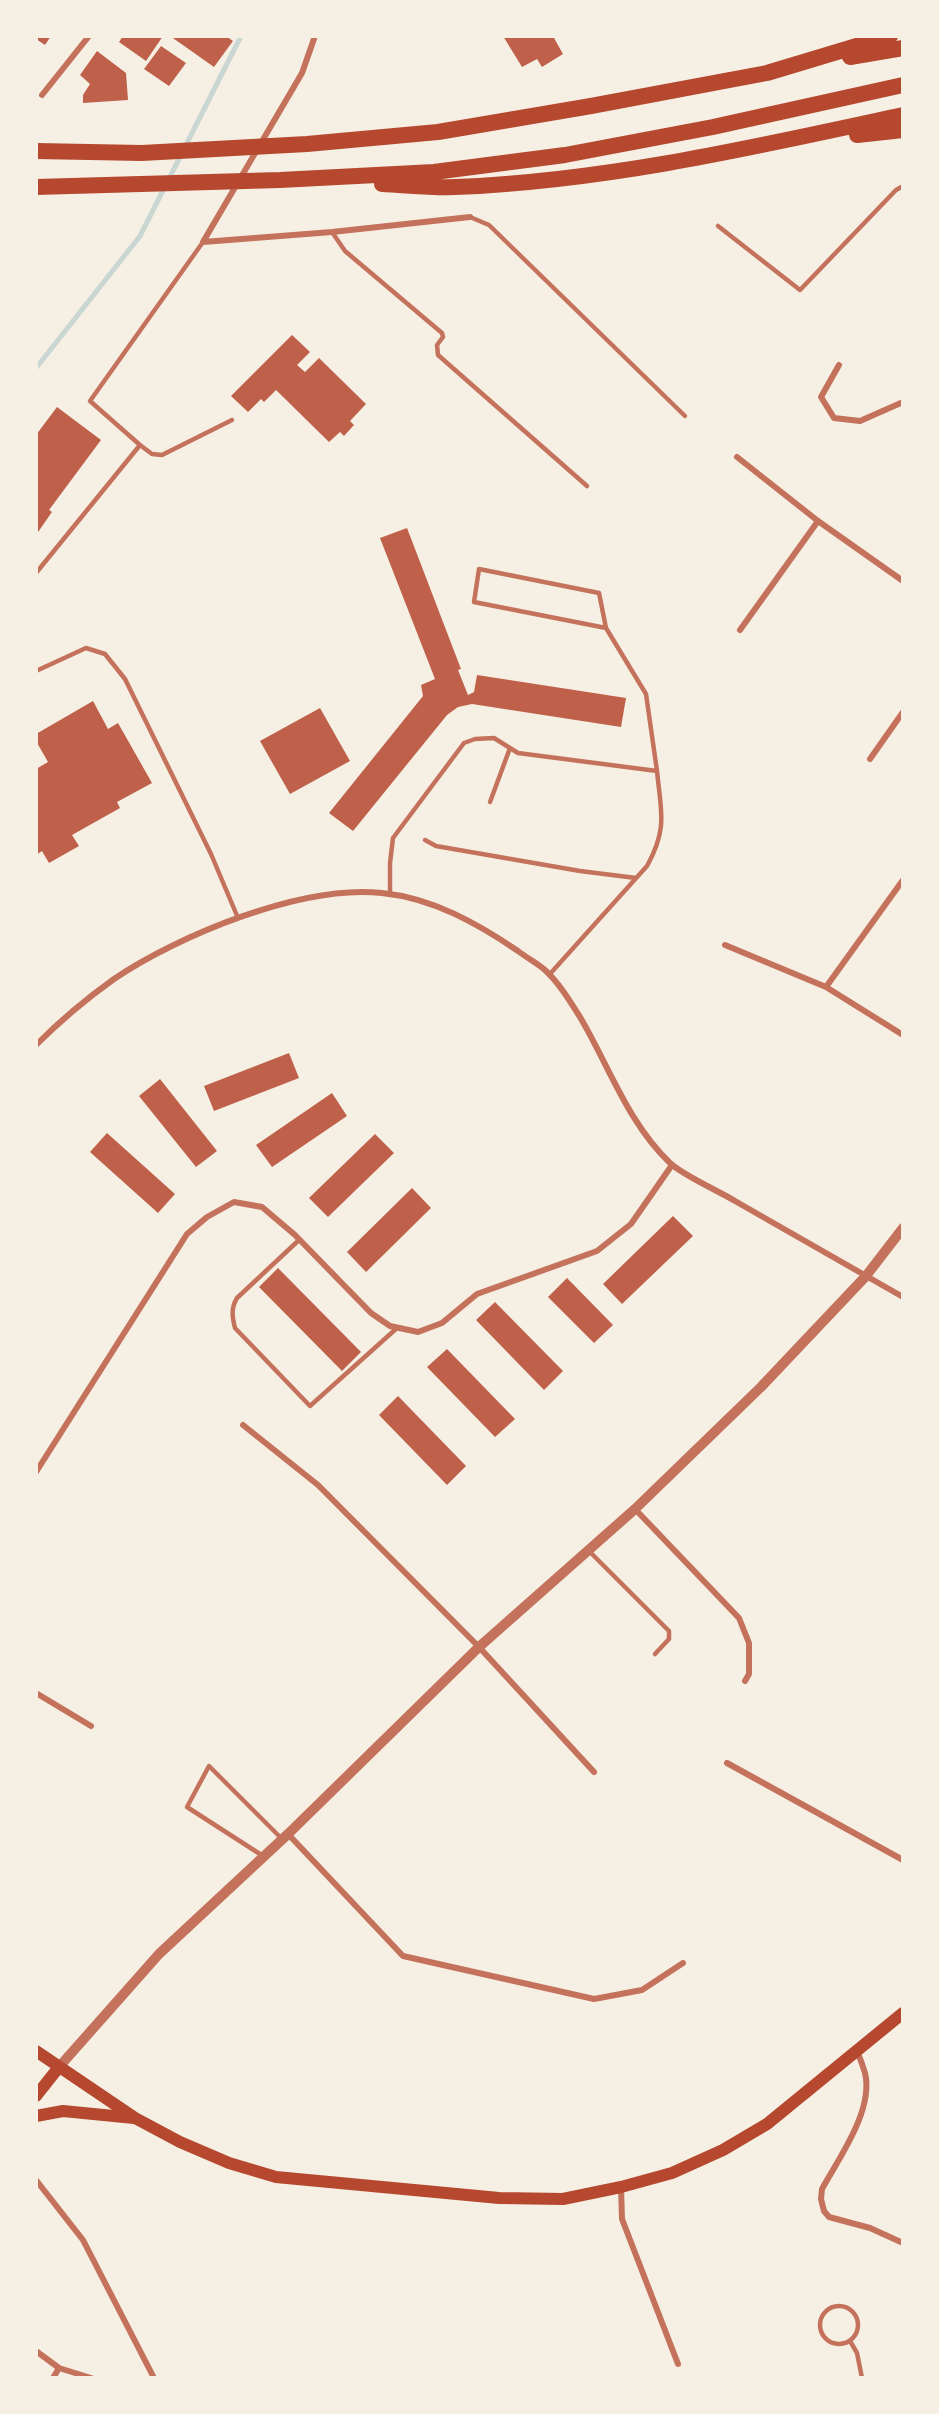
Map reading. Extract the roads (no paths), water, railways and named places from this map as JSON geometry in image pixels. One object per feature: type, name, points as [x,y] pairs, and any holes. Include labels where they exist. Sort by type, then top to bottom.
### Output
[{"type":"highway","points":[[767,73],[890,36]]},
{"type":"highway","points":[[36,151],[142,153],[307,144],[438,132],[903,48]]},
{"type":"highway","points":[[36,187],[280,180],[435,172],[565,155],[724,124],[903,85]]},
{"type":"highway","points":[[280,180],[454,187],[606,174],[755,147],[903,115]]},
{"type":"highway","points":[[755,147],[903,130]]},
{"type":"main road","points":[[36,2051],[135,2118],[180,2142],[276,2177],[499,2198],[563,2199],[672,2174],[723,2150],[766,2124],[903,2013]]},
{"type":"main road","points":[[36,2096],[59,2067]]},
{"type":"main road","points":[[36,2116],[63,2111],[135,2118]]},
{"type":"street","points":[[42,95],[89,36]]},
{"type":"street","points":[[203,242],[302,73],[315,36]]},
{"type":"street","points":[[203,242],[332,232],[470,217]]},
{"type":"street","points":[[839,364],[820,397],[834,418],[860,421],[903,402]]},
{"type":"street","points":[[737,457],[818,521],[902,577]]},
{"type":"street","points":[[740,630],[818,521]]},
{"type":"street","points":[[870,759],[903,712]]},
{"type":"street","points":[[826,987],[903,880]]},
{"type":"street","points":[[36,1044],[62,1019],[116,978],[187,939],[238,918],[283,904],[330,894],[379,892],[444,908],[485,928],[549,975],[569,999],[640,1129],[672,1165],[903,1297]]},
{"type":"street","points":[[725,945],[826,987],[903,1035]]},
{"type":"street","points":[[36,1472],[187,1234],[207,1217],[234,1202],[262,1207],[299,1240],[370,1313],[390,1326],[418,1332],[442,1323],[477,1294],[597,1251],[631,1224],[672,1165]]},
{"type":"street","points":[[59,2067],[159,1954],[285,1837],[479,1647],[635,1509],[761,1387],[866,1276],[903,1228]]},
{"type":"street","points":[[243,1425],[318,1485],[479,1647],[594,1772]]},
{"type":"street","points":[[635,1509],[739,1618],[749,1643],[749,1674],[745,1681]]},
{"type":"street","points":[[36,1693],[91,1726]]},
{"type":"street","points":[[727,1763],[903,1860]]},
{"type":"street","points":[[285,1837],[404,1956],[594,1999],[642,1990],[683,1963]]},
{"type":"street","points":[[857,2050],[866,2074],[863,2106],[859,2120],[822,2189],[821,2199],[824,2211],[829,2217],[885,2234],[903,2242]]},
{"type":"street","points":[[36,2180],[83,2240],[154,2378]]},
{"type":"street","points":[[621,2187],[622,2219],[678,2364]]},
{"type":"street","points":[[36,2351],[59,2368],[91,2378]]},
{"type":"street","points":[[53,2378],[59,2368]]},
{"type":"lane","points":[[718,226],[800,290],[896,190],[903,186]]},
{"type":"lane","points":[[470,217],[489,225],[685,416]]},
{"type":"lane","points":[[332,232],[345,251],[442,333],[443,337],[437,345],[438,355],[587,486]]},
{"type":"lane","points":[[203,242],[90,401],[152,454],[162,455],[232,420]]},
{"type":"lane","points":[[36,573],[140,445]]},
{"type":"lane","points":[[549,975],[647,866],[658,845],[661,833],[661,796],[646,694],[606,628],[599,593],[479,569],[474,602],[606,628]]},
{"type":"lane","points":[[36,671],[86,648],[105,654],[125,679],[211,854],[238,918]]},
{"type":"lane","points":[[390,894],[393,838],[464,743],[475,738],[494,738],[518,753],[657,771]]},
{"type":"lane","points":[[490,802],[510,748]]},
{"type":"lane","points":[[425,840],[436,846],[580,871],[636,878]]},
{"type":"lane","points":[[299,1240],[237,1298],[233,1305],[232,1317],[235,1328],[310,1406],[397,1328]]},
{"type":"lane","points":[[588,1550],[669,1631],[669,1639],[655,1654]]},
{"type":"lane","points":[[264,1857],[188,1807],[209,1766],[285,1837]]},
{"type":"lane","points":[[841,2306],[856,2317],[857,2330],[850,2341],[837,2344],[821,2333],[820,2320],[828,2309],[841,2306]]},
{"type":"lane","points":[[850,2341],[857,2353],[862,2378]]},
{"type":"waterway","points":[[185,147],[241,36]]},
{"type":"waterway","points":[[36,368],[140,236],[181,155]]}]
